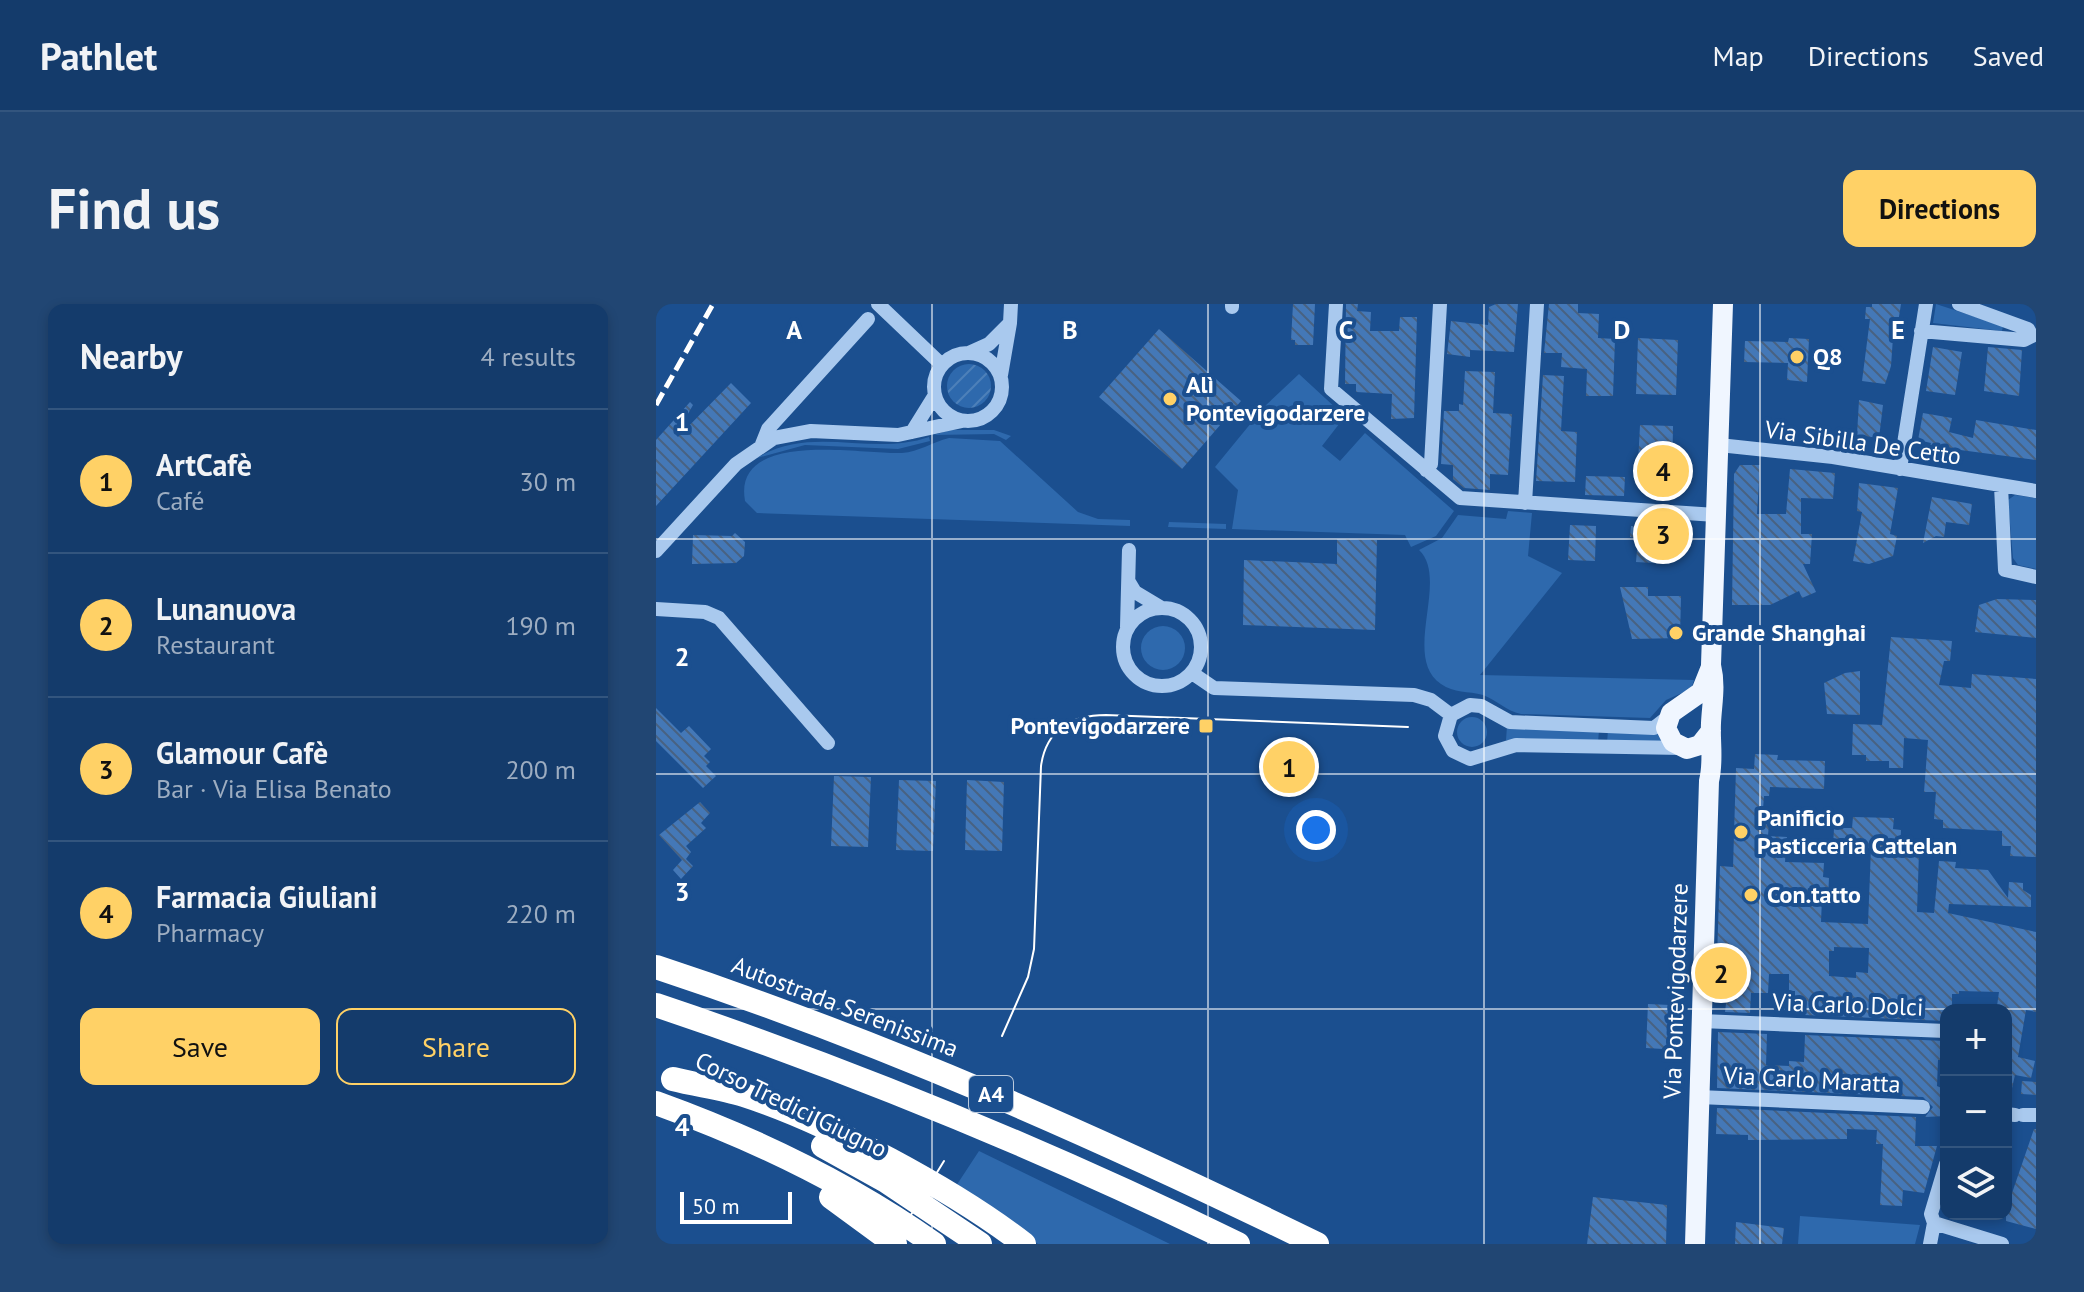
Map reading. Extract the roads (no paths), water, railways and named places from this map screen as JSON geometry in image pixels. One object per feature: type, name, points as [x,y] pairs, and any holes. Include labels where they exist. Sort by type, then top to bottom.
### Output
[{"type":"highway","name":"Autostrada Serenissima","points":[[656,967],[811,1020],[971,1086],[1134,1155],[1317,1244]]},
{"type":"highway","name":"A4","points":[[656,1005],[785,1050],[954,1115],[1126,1189],[1238,1244]]},
{"type":"highway","name":"Corso Tredici Giugno","points":[[664,1076],[840,1155],[980,1244]]},
{"type":"highway","points":[[664,1076],[745,1095],[835,1134],[974,1209],[1024,1244]]},
{"type":"highway","name":"Corso Tredici Giugno","points":[[656,1103],[720,1128],[832,1181],[934,1244]]},
{"type":"highway","points":[[720,1128],[850,1210],[895,1244]]},
{"type":"main road","name":"Via Pontevigodarzere","points":[[1695,1244],[1709,781],[1713,766],[1710,726],[1715,684],[1711,665],[1723,304]]},
{"type":"main road","name":"Via Pontevigodarzere","points":[[1669,717],[1701,692],[1711,665]]},
{"type":"main road","points":[[1685,748],[1700,745],[1710,726],[1700,707],[1687,704]]},
{"type":"main road","points":[[1669,717],[1667,733],[1699,757],[1709,781]]},
{"type":"main road","name":"Via Pontevigodarzere","points":[[1685,1244],[1695,1203]]},
{"type":"street","points":[[878,304],[942,365]]},
{"type":"street","points":[[656,551],[732,468],[762,444],[781,436],[811,431],[890,436],[986,417],[995,409],[1002,393],[1001,376],[1011,304]]},
{"type":"street","points":[[1336,304],[1331,389],[1460,498],[1716,515]]},
{"type":"street","points":[[1426,470],[1431,464],[1440,304]]},
{"type":"street","points":[[1525,503],[1537,304]]},
{"type":"street","points":[[1900,469],[1926,304]]},
{"type":"street","points":[[1921,331],[2024,340],[2032,336],[2028,329],[1959,304]]},
{"type":"street","points":[[762,444],[768,429],[868,319]]},
{"type":"street","points":[[962,421],[945,413],[935,395],[934,384],[942,365],[950,358],[989,344],[1010,323]]},
{"type":"street","points":[[969,353],[988,360],[1001,376]]},
{"type":"street","points":[[912,432],[935,395]]},
{"type":"street","name":"Via Sibilla De Cetto","points":[[1719,445],[2036,491]]},
{"type":"street","points":[[2001,486],[2005,570],[2036,577]]},
{"type":"street","points":[[1129,550],[1127,627],[1122,652],[1134,675],[1144,683],[1170,686],[1192,673],[1202,649],[1200,636],[1185,614],[1160,607],[1135,592],[1129,582]]},
{"type":"street","points":[[1127,627],[1136,617],[1160,607]]},
{"type":"street","points":[[656,609],[698,611],[719,618],[828,743]]},
{"type":"street","points":[[1192,673],[1214,688],[1414,695],[1431,700],[1451,715]]},
{"type":"street","points":[[1669,717],[1661,725],[1650,728],[1517,723],[1470,705],[1451,715],[1445,731],[1453,751],[1476,759],[1516,745],[1685,748]]},
{"type":"street","points":[[1491,712],[1499,734],[1492,751]]},
{"type":"street","name":"Via Carlo Dolci","points":[[1701,1021],[1940,1031]]},
{"type":"street","name":"Via Carlo Maratta","points":[[1699,1097],[1923,1107]]},
{"type":"street","points":[[1930,1244],[1934,1223],[1931,1214],[1940,1184]]},
{"type":"street","points":[[1934,1223],[2002,1244]]},
{"type":"tram line","points":[[1002,1036],[1028,977],[1034,949],[1041,766],[1048,743],[1062,727],[1082,718],[1106,715],[1408,727]]},
{"type":"tram line","points":[[893,1244],[944,1161]]},
{"type":"railway","points":[[656,405],[713,304]]},
{"type":"place","name":"Q8","points":[[1797,357]]},
{"type":"place","name":"Alì Pontevigodarzere","points":[[1170,399]]},
{"type":"place","name":"Farmacia Giuliani","points":[[1663,471]]},
{"type":"place","name":"Glamour Cafè","points":[[1663,534]]},
{"type":"place","name":"Grande Shanghai","points":[[1676,633]]},
{"type":"place","name":"Pontevigodarzere","points":[[1206,726]]},
{"type":"place","name":"ArtCafè","points":[[1289,767]]},
{"type":"place","name":"Panificio Pasticceria Cattelan","points":[[1741,832]]},
{"type":"place","name":"Con.tatto","points":[[1751,895]]},
{"type":"place","name":"Lunanuova","points":[[1721,973]]}]
